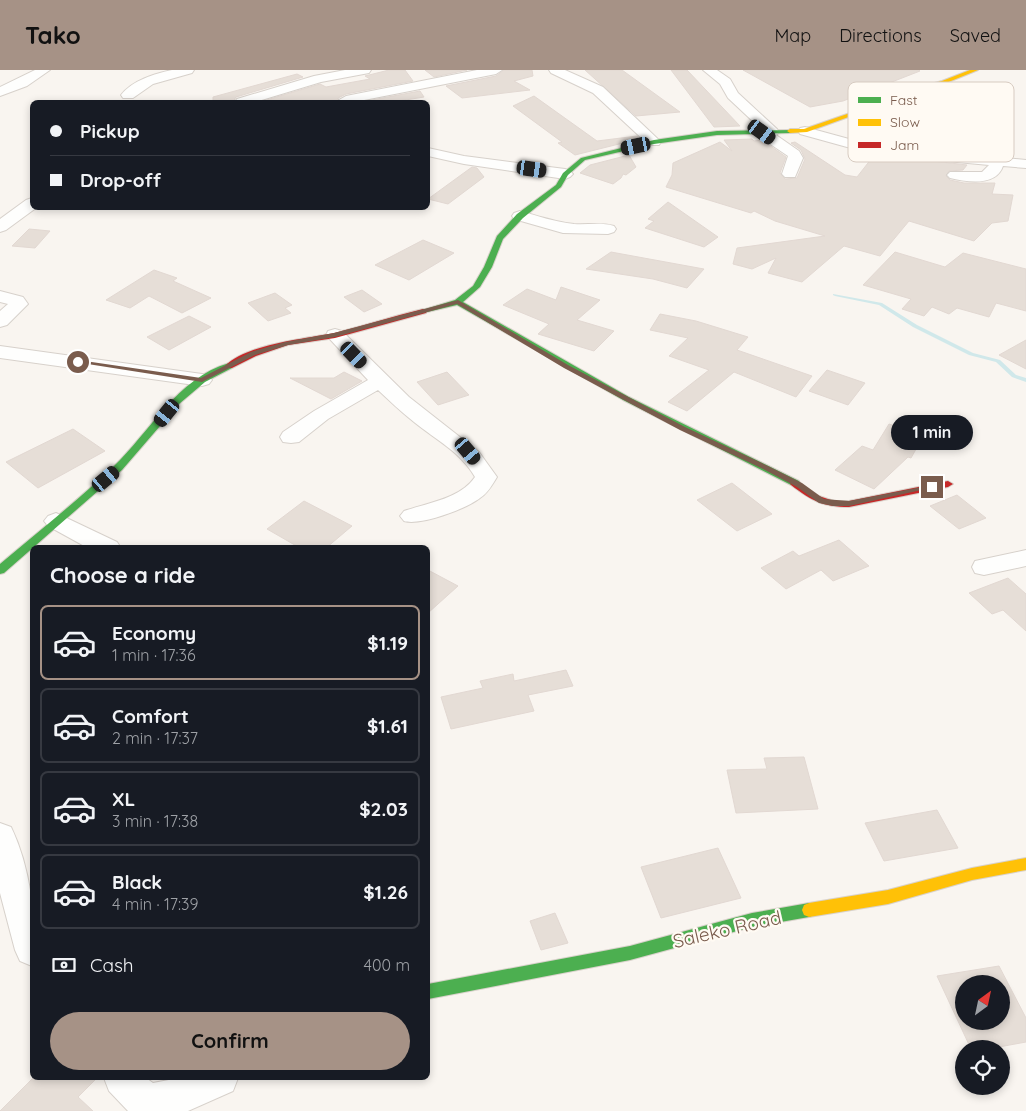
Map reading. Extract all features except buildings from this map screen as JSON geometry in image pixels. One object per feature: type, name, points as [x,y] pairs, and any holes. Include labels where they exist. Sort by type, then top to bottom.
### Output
[{"type":"street","points":[[0,92],[22,83],[44,70]]},
{"type":"street","points":[[128,95],[136,87],[149,81],[188,70]]},
{"type":"street","points":[[303,70],[334,89],[347,100]]},
{"type":"street","points":[[249,100],[319,79],[365,70]]},
{"type":"street","points":[[353,100],[496,70]]},
{"type":"street","points":[[556,70],[598,90],[654,142]]},
{"type":"street","points":[[709,70],[725,82],[733,95],[767,132],[794,154],[796,158],[790,174]]},
{"type":"street","points":[[944,82],[975,70]]},
{"type":"street","points":[[805,131],[848,115]]},
{"type":"street","points":[[0,570],[118,468],[176,402],[202,380],[253,354],[287,343],[335,335],[458,302],[476,287],[488,267],[500,238],[520,216],[559,186],[565,174],[583,159],[654,142],[724,132],[805,131],[848,142]]},
{"type":"street","points":[[430,152],[464,160],[565,174]]},
{"type":"street","points":[[955,175],[984,177],[995,169],[997,162]]},
{"type":"street","points":[[1007,162],[1026,164]]},
{"type":"street","points":[[0,227],[30,204]]},
{"type":"street","points":[[520,216],[551,226],[571,229],[608,229]]},
{"type":"street","points":[[0,296],[17,301],[19,304],[0,321]]},
{"type":"street","points":[[458,302],[566,366],[682,428],[766,467],[799,485],[822,501],[833,504],[849,504],[948,484]]},
{"type":"street","points":[[335,335],[380,381],[414,412],[468,451],[481,466],[486,476],[482,486],[470,496],[412,516]]},
{"type":"street","points":[[0,352],[202,380]]},
{"type":"street","points":[[291,437],[321,415],[380,381]]},
{"type":"street","points":[[56,521],[103,545]]},
{"type":"street","points":[[984,567],[1026,558]]},
{"type":"street","points":[[0,836],[30,943]]},
{"type":"street","name":"Saleko Road","points":[[430,992],[630,953],[752,920],[888,897],[972,874],[1026,864]]},
{"type":"street","points":[[124,1080],[143,1099],[154,1106],[215,1080]]},
{"type":"waterway","points":[[835,295],[880,304],[915,326],[971,354],[998,361],[1014,376],[1026,380]]},
{"type":"traffic: fast","points":[[423,311],[458,302],[476,287],[488,267],[500,238],[520,216],[559,186],[565,174],[583,159],[654,142],[717,133],[790,131]]},
{"type":"traffic: fast","points":[[458,302],[626,398],[795,483]]},
{"type":"traffic: fast","points":[[0,570],[118,468],[176,402],[202,380],[229,366]]},
{"type":"traffic: fast","points":[[430,992],[630,953],[752,920],[809,910]]},
{"type":"traffic: slow","points":[[944,82],[975,70]]},
{"type":"traffic: slow","points":[[790,131],[805,131],[848,115]]},
{"type":"traffic: slow","points":[[809,910],[888,897],[972,874],[1026,864]]},
{"type":"traffic: jam","points":[[229,366],[253,354],[287,343],[335,335],[423,311]]},
{"type":"traffic: jam","points":[[795,483],[815,498],[833,504],[849,504],[948,484]]},
{"type":"route","points":[[78,362],[202,380],[253,354],[287,343],[335,335],[458,302],[566,366],[682,428],[766,467],[799,485],[815,498],[822,501],[833,504],[849,504],[932,487]]}]
